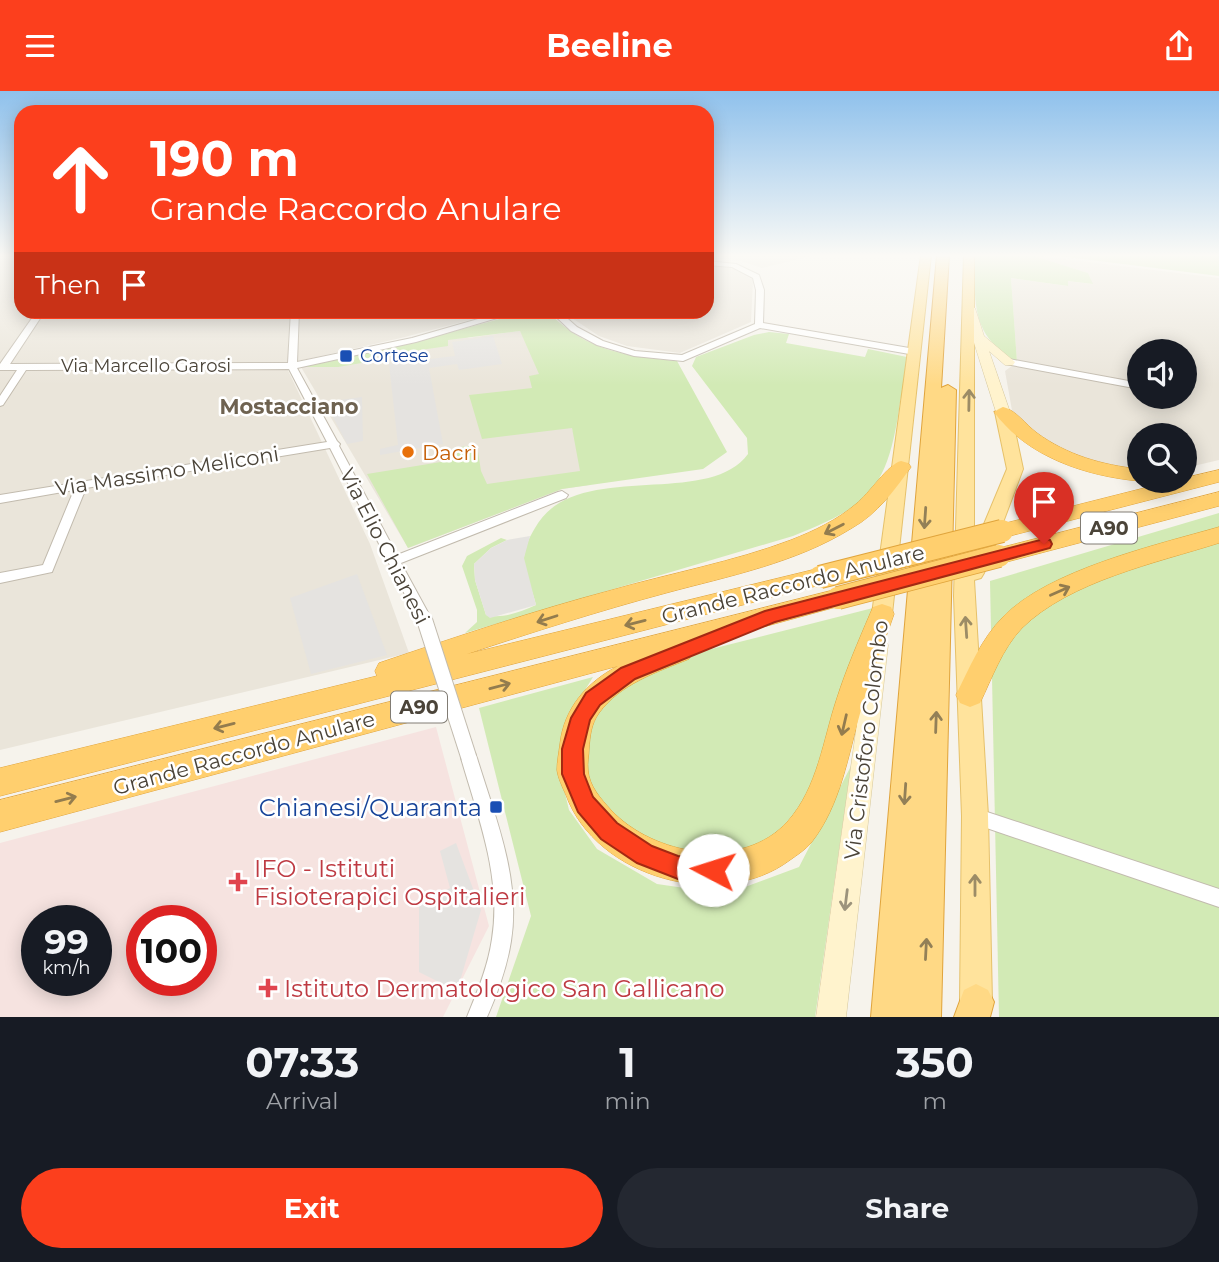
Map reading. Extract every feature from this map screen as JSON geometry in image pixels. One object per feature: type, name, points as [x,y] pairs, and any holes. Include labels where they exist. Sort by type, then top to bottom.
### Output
[{"type":"highway","name":"Via Cristoforo Colombo","points":[[889,1017],[941,298]]},
{"type":"highway","name":"Via Cristoforo Colombo","points":[[923,1017],[943,298]]},
{"type":"highway","points":[[1003,412],[1029,437],[1060,455],[1096,467],[1127,473]]},
{"type":"highway","points":[[1197,470],[1219,466]]},
{"type":"highway","points":[[263,716],[398,667],[552,617],[819,537],[863,511],[901,467]]},
{"type":"highway","name":"Grande Raccordo Anulare","points":[[0,782],[1219,477]]},
{"type":"highway","name":"Grande Raccordo Anulare","points":[[0,816],[1219,499]]},
{"type":"highway","points":[[971,695],[1003,635],[1020,615],[1042,599],[1072,585],[1219,535]]},
{"type":"highway","points":[[771,616],[628,674],[603,690],[586,709],[572,749],[575,782],[591,811],[623,842],[645,855],[678,867],[713,870],[750,863],[770,855],[796,836],[816,806],[839,749],[851,695],[881,614]]},
{"type":"main road","points":[[917,298],[921,306]]},
{"type":"main road","name":"Via Cristoforo Colombo","points":[[831,1017],[922,298]]},
{"type":"main road","points":[[970,298],[964,596],[975,816],[974,1012]]},
{"type":"main road","points":[[964,596],[1015,469],[1003,412],[970,308]]},
{"type":"main road","points":[[978,333],[993,350],[1009,362],[990,371]]},
{"type":"street","points":[[759,325],[760,298]]},
{"type":"street","points":[[2,367],[35,319]]},
{"type":"street","points":[[292,366],[295,319]]},
{"type":"street","name":"Via Marcello Garosi","points":[[2,367],[292,366],[405,342],[488,319]]},
{"type":"street","points":[[563,319],[574,329],[600,343],[634,353],[683,358],[759,325],[915,352]]},
{"type":"street","points":[[1009,362],[1127,384]]},
{"type":"street","points":[[0,403],[24,366]]},
{"type":"street","name":"Via Elio Chianesi","points":[[292,366],[424,618],[469,758],[493,844],[503,902],[503,929],[498,959],[477,1017]]},
{"type":"street","name":"Via Massimo Meliconi","points":[[0,499],[335,444]]},
{"type":"street","points":[[0,578],[48,569],[82,485]]},
{"type":"street","points":[[393,561],[562,495]]},
{"type":"street","points":[[975,816],[1219,898]]},
{"type":"shaded area","points":[[0,298],[14,298],[14,319],[473,319],[285,364],[370,544],[409,653],[0,750]]},
{"type":"shaded area","points":[[714,298],[752,298],[751,322],[680,353],[627,346],[599,336],[574,319],[714,319]]},
{"type":"shaded area","points":[[1012,298],[1219,298],[1219,460],[1197,465],[1197,423],[1127,423],[1127,469],[1081,459],[1040,440],[1013,416],[1005,371],[1017,362]]},
{"type":"shaded area","points":[[462,329],[468,338],[520,331],[572,428],[589,485],[562,489],[408,548],[301,367]]},
{"type":"shaded area","points":[[493,336],[502,364],[459,370],[457,364],[429,368],[443,444],[380,455],[380,449],[398,445],[389,364],[455,356],[452,342]]},
{"type":"shaded area","points":[[362,397],[363,441],[347,444],[325,402]]},
{"type":"shaded area","points":[[530,536],[524,558],[536,605],[490,618],[486,615],[475,580],[474,564],[491,548],[507,540]]},
{"type":"shaded area","points":[[357,574],[387,655],[311,674],[290,598]]},
{"type":"shaded area","name":"IFO - Istituti Fisioterapici Ospitalieri","points":[[436,727],[489,926],[443,1017],[0,1017],[0,843]]},
{"type":"shaded area","points":[[456,843],[481,910],[457,991],[419,972],[419,904],[450,888],[440,851]]},
{"type":"green space","points":[[975,298],[1012,298],[1017,362],[990,339],[983,329]]},
{"type":"green space","points":[[500,319],[556,319],[577,335],[607,349],[640,357],[677,361],[727,452],[703,469],[562,489],[408,548],[367,474],[453,460],[453,448],[477,445],[481,471],[487,484],[580,471],[572,428],[482,439],[469,395],[532,388],[529,376],[539,374],[520,331],[448,340],[448,346],[372,357],[373,361],[338,367],[301,367]]},
{"type":"green space","points":[[769,332],[789,334],[786,343],[865,357],[868,349],[907,357],[888,460],[869,493],[839,515],[793,536],[465,633],[477,622],[477,610],[462,566],[467,556],[501,538],[507,540],[491,548],[474,564],[475,580],[486,615],[505,615],[524,610],[536,605],[525,570],[526,546],[535,528],[554,507],[579,494],[609,488],[703,479],[729,470],[748,454],[747,438],[692,366],[696,357]]},
{"type":"green space","points":[[1219,513],[1219,1017],[999,1017],[990,581]]},
{"type":"green space","points":[[873,608],[806,800],[777,833],[743,856],[708,862],[640,844],[594,795],[581,760],[584,737],[603,700],[664,661]]},
{"type":"green space","points":[[593,677],[571,713],[558,764],[569,810],[597,849],[657,884],[726,894],[799,867],[851,766],[815,1017],[496,1017],[531,916],[479,708]]},
{"type":"place","name":"Cortese","points":[[346,356]]},
{"type":"place","name":"Dacrì","points":[[408,452]]},
{"type":"place","name":"Chianesi/Quaranta","points":[[496,807]]},
{"type":"place","name":"IFO - Istituti Fisioterapici Ospitalieri","points":[[238,882]]},
{"type":"place","name":"Istituto Dermatologico San Gallicano","points":[[268,988]]},
{"type":"district","name":"Mostacciano","points":[[289,406]]},
{"type":"route","points":[[713,870],[678,867],[645,855],[609,831],[586,805],[575,782],[572,749],[581,718],[593,699],[628,674],[771,616],[1044,544]]}]
